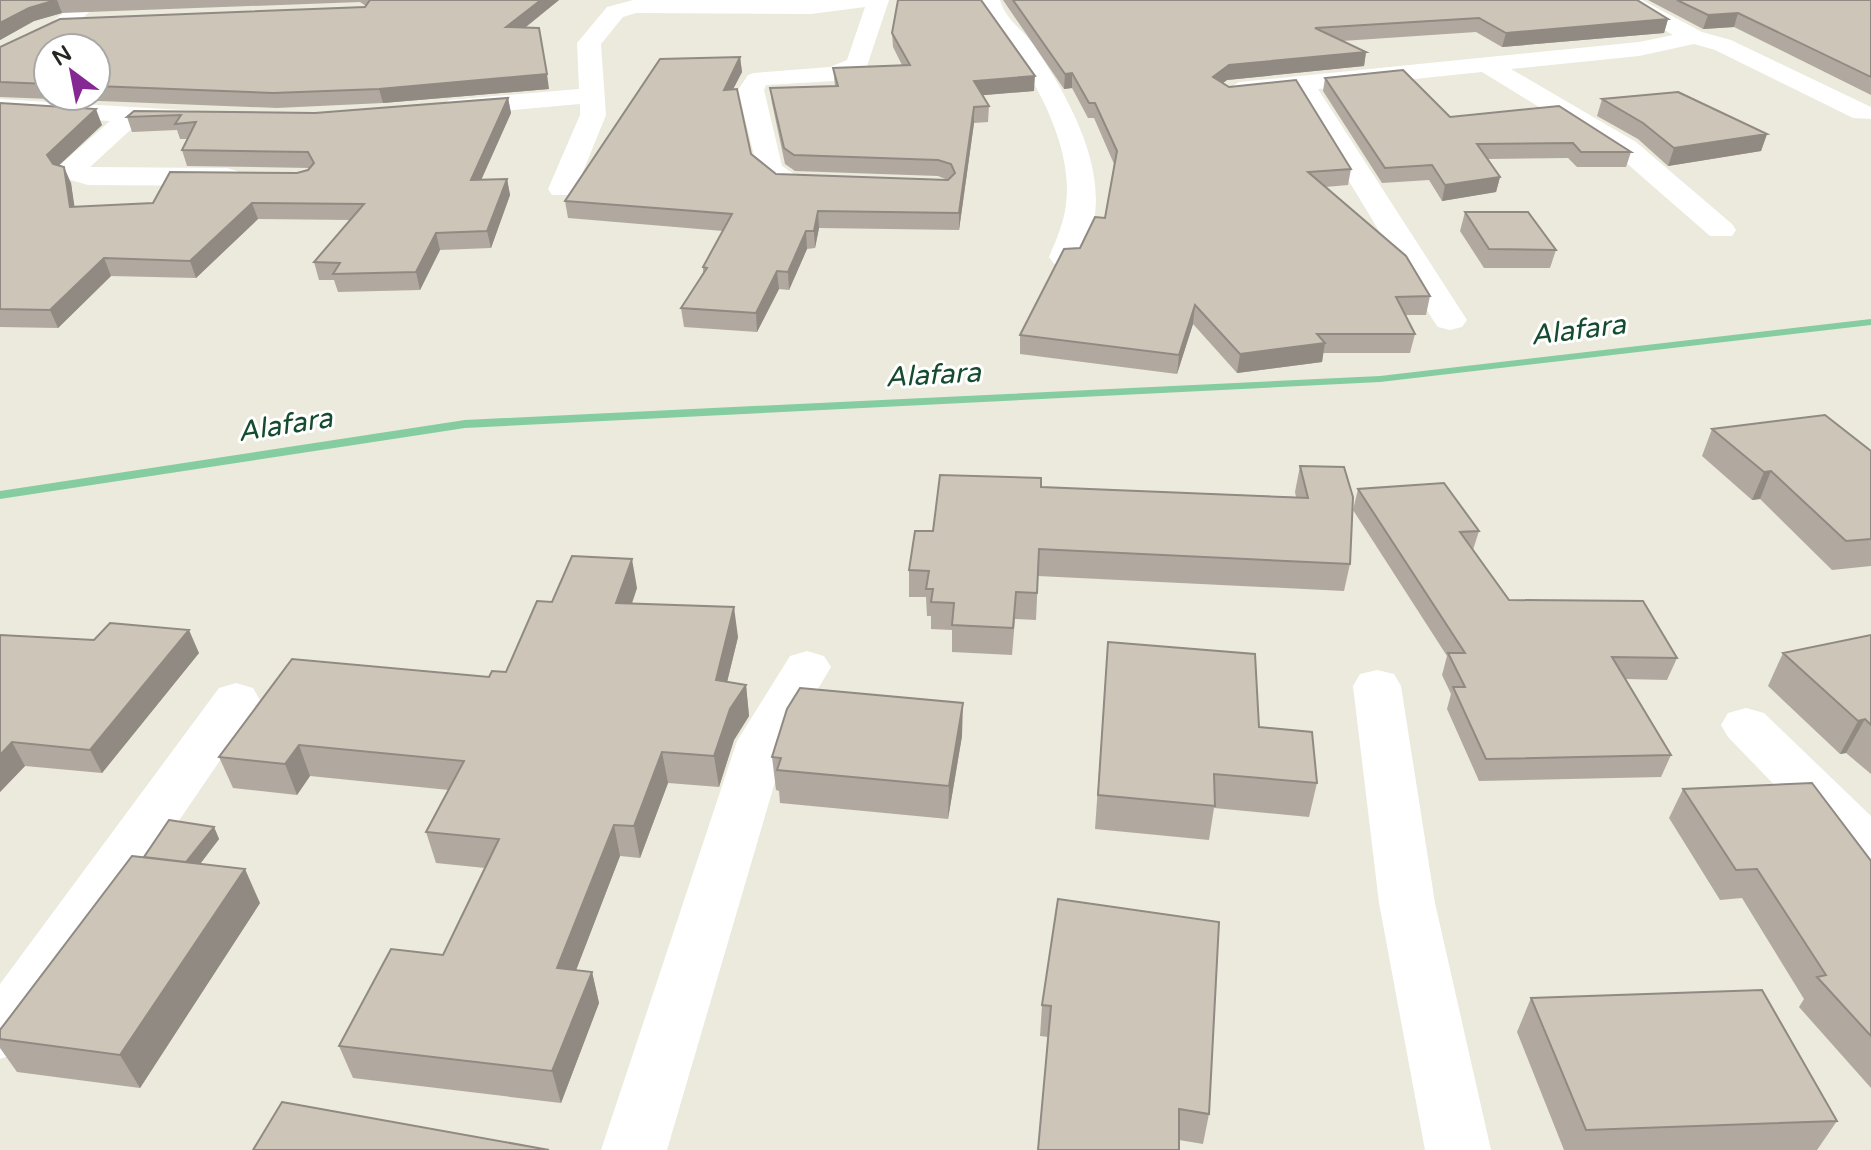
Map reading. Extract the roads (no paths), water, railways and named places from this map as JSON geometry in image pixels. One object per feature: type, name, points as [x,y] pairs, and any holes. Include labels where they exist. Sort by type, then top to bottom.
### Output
[{"type":"street","points":[[93,0],[52,26],[109,22]]},
{"type":"street","points":[[562,189],[593,115],[594,95],[587,51],[589,43],[615,12],[648,5],[835,6],[868,0]]},
{"type":"street","points":[[848,184],[788,182],[776,177],[769,170],[751,90],[757,80],[763,78],[834,74],[858,64],[878,0]]},
{"type":"street","points":[[989,0],[995,21],[1017,39],[1054,98],[1074,153],[1081,198],[1065,257]]},
{"type":"street","points":[[1626,0],[1694,37],[1723,45],[1862,113]]},
{"type":"street","points":[[1227,91],[1667,45],[1694,37]]},
{"type":"street","points":[[1487,65],[1626,148],[1721,230]]},
{"type":"street","points":[[1302,83],[1450,320]]},
{"type":"street","points":[[0,85],[9,89],[0,98]]},
{"type":"street","points":[[421,110],[594,95]]},
{"type":"street","points":[[0,107],[221,117]]},
{"type":"street","points":[[132,115],[70,171],[88,176],[256,177]]},
{"type":"street","points":[[634,1150],[762,741],[807,667]]},
{"type":"street","points":[[1377,686],[1407,903],[1458,1150]]},
{"type":"street","points":[[0,1032],[236,700]]},
{"type":"street","points":[[1746,725],[1871,850]]},
{"type":"waterway","name":"Alafara","points":[[0,495],[465,424],[1380,379],[1871,322]]}]
